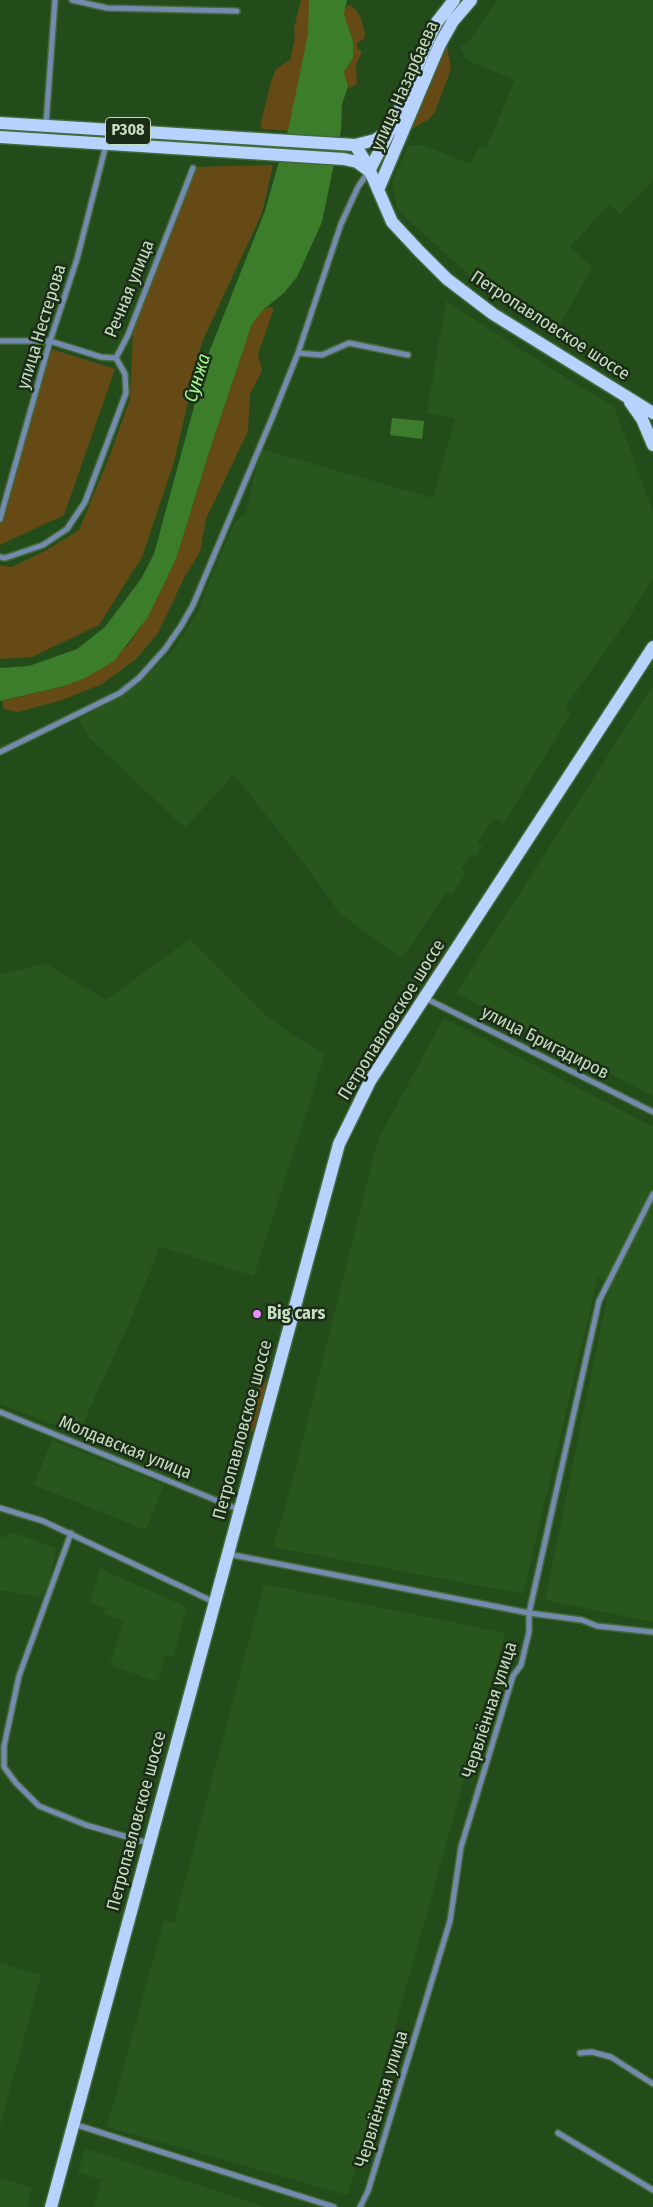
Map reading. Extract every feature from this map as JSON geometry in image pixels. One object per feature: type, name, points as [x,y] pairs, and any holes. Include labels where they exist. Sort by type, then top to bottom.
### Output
[{"type":"main road","name":"улица Назарбаева","points":[[369,171],[390,130],[428,38],[437,22],[454,0]]},
{"type":"main road","name":"улица Назарбаева","points":[[378,190],[440,44],[453,21],[471,0]]},
{"type":"main road","name":"P308","points":[[0,123],[349,144]]},
{"type":"main road","points":[[349,144],[375,140],[390,130]]},
{"type":"main road","name":"P308","points":[[0,137],[107,142],[344,158],[357,162],[369,171]]},
{"type":"main road","name":"Петропавловское шоссе","points":[[349,144],[364,156],[392,222],[418,251],[447,279],[487,310],[628,398],[642,419],[653,445]]},
{"type":"main road","points":[[369,171],[396,150]]},
{"type":"main road","points":[[628,398],[653,414]]},
{"type":"main road","name":"Петропавловское шоссе","points":[[51,2207],[339,1144],[370,1081],[653,647]]},
{"type":"street","points":[[46,126],[55,0]]},
{"type":"street","points":[[72,0],[107,8],[237,10]]},
{"type":"street","name":"улица Нестерова","points":[[0,519],[50,341],[77,259],[107,142]]},
{"type":"street","name":"Речная улица","points":[[0,557],[5,558],[43,545],[68,529],[85,502],[126,393],[125,374],[116,358],[128,335],[193,168]]},
{"type":"street","points":[[0,752],[120,693],[139,678],[165,649],[193,605],[298,352],[341,224],[358,187],[369,171]]},
{"type":"street","points":[[0,341],[50,341],[101,357],[116,358]]},
{"type":"street","points":[[298,352],[322,355],[349,343],[408,354]]},
{"type":"street","name":"улица Бригадиров","points":[[424,998],[653,1112]]},
{"type":"street","name":"Червлённая улица","points":[[360,2207],[368,2191],[450,1921],[461,1846],[513,1676],[520,1664],[529,1632],[529,1613],[599,1301],[653,1194]]},
{"type":"street","name":"Молдавская улица","points":[[0,1412],[240,1510]]},
{"type":"street","points":[[0,1508],[42,1521],[71,1533],[214,1602]]},
{"type":"street","points":[[71,1533],[19,1676],[4,1746],[4,1766],[16,1783],[39,1806],[86,1825],[150,1843]]},
{"type":"street","points":[[228,1554],[529,1613],[582,1620],[597,1626],[653,1632]]},
{"type":"street","points":[[580,2053],[592,2052],[611,2057],[653,2084]]},
{"type":"street","points":[[73,2124],[334,2207]]},
{"type":"street","points":[[558,2134],[653,2190]]},
{"type":"shaded area","points":[[301,0],[312,0],[314,18],[289,131],[263,129],[260,127],[276,69],[290,60],[295,38],[294,28]]},
{"type":"shaded area","points":[[309,0],[347,0],[344,14],[353,41],[353,58],[344,72],[348,87],[342,104],[341,130],[322,222],[297,277],[284,293],[264,309],[252,324],[176,559],[148,617],[114,661],[85,678],[64,686],[0,701],[0,668],[29,666],[77,649],[105,627],[141,579],[154,554],[208,355],[265,211],[289,126],[308,34]]},
{"type":"shaded area","points":[[498,0],[653,0],[653,180],[620,214],[609,204],[570,247],[592,267],[556,332],[499,300],[477,282],[397,209],[392,183],[408,146],[423,145],[470,164],[479,147],[486,149],[515,80],[467,60],[460,47],[466,45]]},
{"type":"shaded area","points":[[349,5],[354,8],[361,18],[365,34],[364,39],[357,43],[357,48],[362,52],[356,65],[357,84],[350,88],[346,85],[343,74],[353,58],[353,41],[344,14],[345,8]]},
{"type":"shaded area","points":[[447,46],[451,69],[435,112],[429,119],[412,129]]},
{"type":"shaded area","points":[[273,165],[262,213],[202,342],[174,462],[142,557],[99,625],[32,657],[0,659],[0,565],[12,567],[43,552],[79,530],[110,455],[130,399],[133,333],[191,167]]},
{"type":"shaded area","points":[[446,301],[614,407],[653,512],[653,578],[626,622],[565,707],[571,714],[503,824],[494,818],[477,843],[483,847],[476,857],[471,854],[461,869],[466,873],[452,894],[447,891],[402,958],[340,914],[307,867],[234,774],[185,828],[89,737],[79,719],[138,685],[173,650],[200,608],[213,572],[235,522],[246,513],[261,449],[433,498],[455,419],[427,413]]},
{"type":"shaded area","points":[[274,308],[258,354],[262,371],[250,394],[248,431],[206,519],[200,552],[185,576],[158,633],[136,659],[102,684],[62,700],[18,712],[4,709],[2,701],[64,686],[127,646],[148,617],[176,559],[252,324],[264,309]]},
{"type":"shaded area","points":[[51,349],[115,369],[64,515],[0,545],[0,523]]},
{"type":"shaded area","points":[[392,418],[424,421],[422,439],[390,435]]},
{"type":"shaded area","points":[[653,685],[653,1096],[456,993]]},
{"type":"shaded area","points":[[190,939],[266,1015],[291,1034],[325,1054],[254,1276],[159,1246],[130,1321],[78,1434],[0,1404],[0,974],[46,964],[106,1000]]},
{"type":"shaded area","points":[[444,1018],[653,1127],[653,1622],[545,1600],[609,1288],[598,1276],[523,1594],[273,1547],[291,1487],[375,1151],[382,1132]]},
{"type":"shaded area","points":[[269,1381],[253,1431],[247,1434],[245,1431],[259,1385]]},
{"type":"shaded area","points":[[52,1440],[164,1485],[146,1530],[34,1485]]},
{"type":"shaded area","points":[[14,1533],[56,1548],[48,1586],[38,1597],[0,1590],[0,1538]]},
{"type":"shaded area","points":[[100,1569],[187,1607],[173,1657],[165,1655],[158,1682],[110,1665],[124,1620],[104,1614],[105,1608],[90,1603]]},
{"type":"shaded area","points":[[264,1584],[505,1633],[348,2195],[107,2127],[164,1921],[174,1923]]},
{"type":"shaded area","points":[[0,1963],[41,1975],[0,2126]]},
{"type":"shaded area","points":[[85,2149],[266,2207],[94,2207],[102,2180],[78,2172]]},
{"type":"shaded area","points":[[0,2178],[32,2188],[27,2207],[0,2207]]},
{"type":"place","name":"Big cars","points":[[257,1314]]},
{"type":"water label","name":"Сунжа","points":[[198,378]]}]
